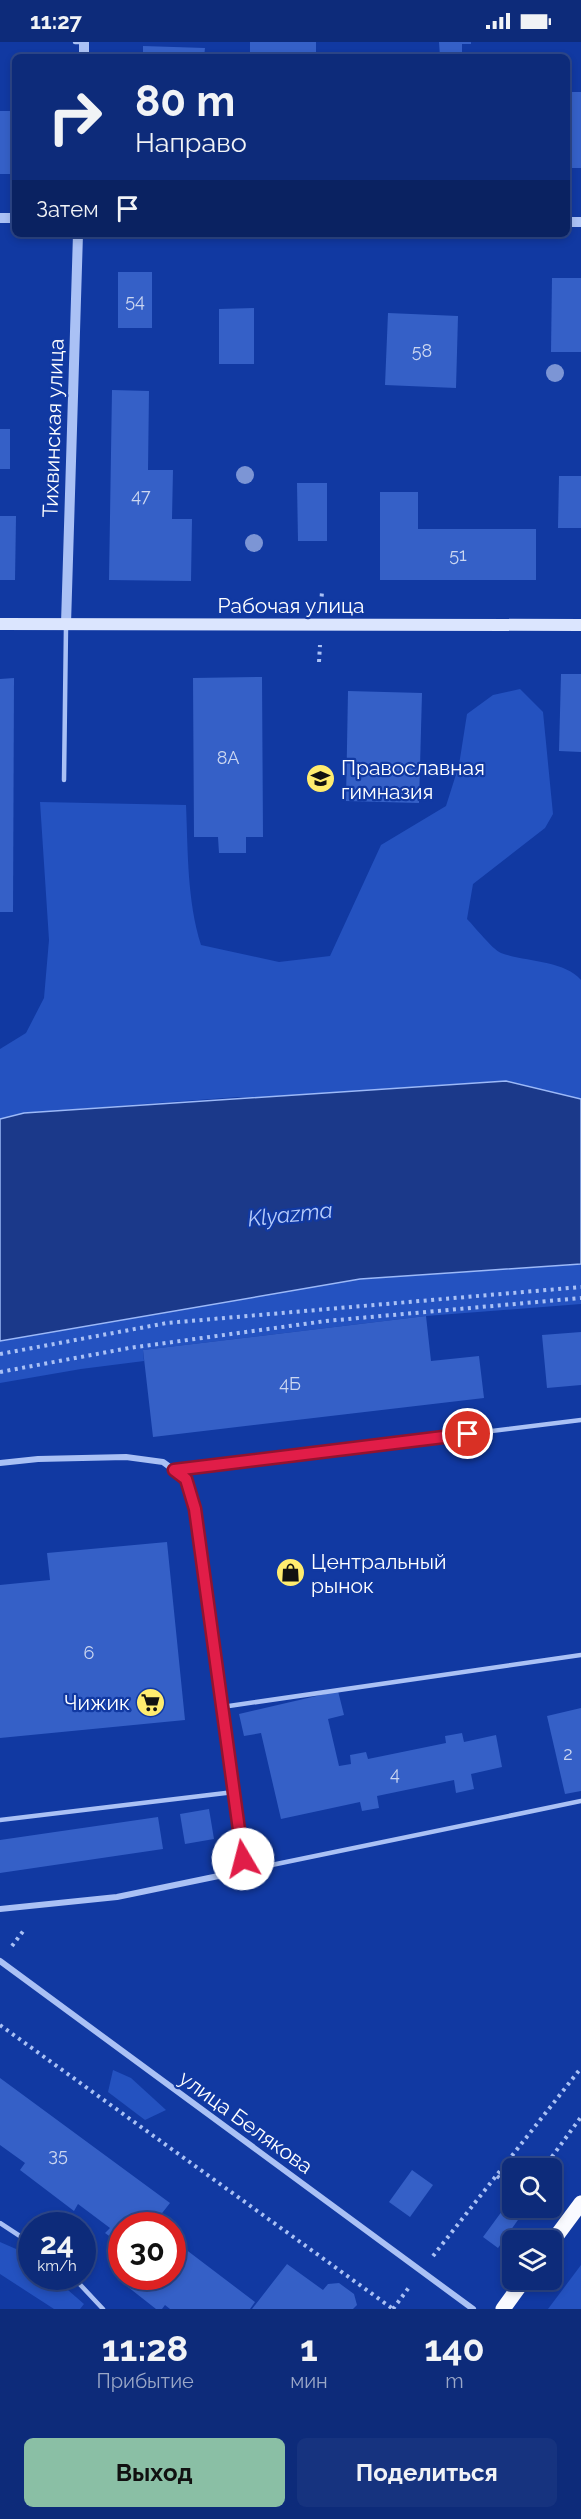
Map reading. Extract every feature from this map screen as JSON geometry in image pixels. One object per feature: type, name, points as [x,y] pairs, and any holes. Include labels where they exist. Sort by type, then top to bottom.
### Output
[{"type":"main road","name":"Рабочая улица","points":[[0,624],[581,625]]},
{"type":"main road","points":[[561,2230],[581,2203]]},
{"type":"main road","points":[[503,2309],[517,2290]]},
{"type":"street","name":"Тихвинская улица","points":[[66,624],[78,237]]},
{"type":"street","points":[[0,1463],[38,1459],[126,1457],[163,1462],[186,1479],[195,1509],[243,1859],[233,1872],[117,1897],[0,1909]]},
{"type":"street","name":"улица Белякова","points":[[0,1961],[473,2309]]},
{"type":"lane","points":[[75,42],[84,42]]},
{"type":"lane","points":[[64,780],[66,624]]},
{"type":"lane","points":[[174,1470],[581,1420]]},
{"type":"lane","points":[[222,1707],[581,1655]]},
{"type":"lane","points":[[0,1820],[234,1792]]},
{"type":"lane","points":[[233,1872],[581,1801]]},
{"type":"lane","points":[[0,2223],[18,2235]]},
{"type":"lane","points":[[85,2290],[103,2309]]},
{"type":"path","points":[[0,1354],[167,1323],[581,1287]]},
{"type":"path","points":[[0,1372],[129,1347],[311,1323],[581,1298]]},
{"type":"path","points":[[0,2025],[393,2309],[581,2068]]},
{"type":"path","points":[[551,2158],[581,2116]]},
{"type":"path","points":[[497,2176],[502,2180]]},
{"type":"shaded area","points":[[520,689],[543,712],[553,814],[545,828],[473,884],[467,919],[497,951],[555,965],[574,973],[581,980],[581,1099],[238,1097],[24,1113],[0,1119],[0,1049],[26,1033],[44,998],[49,940],[40,802],[186,805],[191,893],[201,945],[279,962],[330,956],[381,845],[446,806],[459,765],[467,714],[493,695]]},
{"type":"shaded area","points":[[581,1264],[581,1304],[426,1316],[143,1350],[144,1361],[0,1383],[0,1341],[360,1279]]},
{"type":"shaded area","points":[[113,2070],[131,2078],[166,2110],[145,2120],[108,2092]]},
{"type":"shaded area","points":[[0,2242],[18,2250],[18,2286],[0,2274]]},
{"type":"shaded area","points":[[581,2265],[581,2309],[548,2309]]},
{"type":"shaded area","points":[[25,2290],[68,2290],[84,2304],[80,2309],[54,2309]]},
{"type":"water","name":"Klyazma","points":[[506,1081],[581,1099],[581,1264],[360,1279],[0,1341],[0,1119],[24,1113]]},
{"type":"building","points":[[250,42],[316,42],[316,54],[250,54]]},
{"type":"building","points":[[439,42],[471,42],[471,44],[462,44],[462,54],[440,54]]},
{"type":"building","points":[[143,46],[205,48],[204,54],[143,54]]},
{"type":"building","points":[[570,92],[581,92],[581,168],[570,168]]},
{"type":"building","points":[[0,111],[12,111],[12,174],[0,174]]},
{"type":"building","points":[[118,272],[152,272],[152,328],[118,328]]},
{"type":"building","points":[[552,278],[581,278],[581,352],[551,352]]},
{"type":"building","points":[[254,308],[254,364],[219,364],[219,309]]},
{"type":"building","points":[[388,313],[458,316],[456,388],[385,385]]},
{"type":"building","points":[[112,390],[149,391],[148,470],[173,470],[172,519],[192,519],[191,581],[109,580]]},
{"type":"building","points":[[0,429],[10,429],[10,469],[0,469]]},
{"type":"building","points":[[559,476],[581,476],[581,528],[558,528]]},
{"type":"building","points":[[297,483],[327,483],[327,541],[298,541]]},
{"type":"building","points":[[380,492],[418,492],[418,529],[536,529],[536,580],[380,580]]},
{"type":"building","points":[[0,516],[16,516],[15,580],[0,580]]},
{"type":"building","points":[[561,674],[581,674],[581,752],[559,751]]},
{"type":"building","points":[[262,677],[263,837],[246,837],[246,853],[219,853],[218,837],[194,837],[193,678]]},
{"type":"building","points":[[14,678],[13,912],[0,912],[0,679]]},
{"type":"building","name":"Православная гимназия","points":[[348,691],[422,693],[419,803],[346,801]]},
{"type":"building","points":[[426,1316],[431,1361],[479,1356],[484,1398],[153,1437],[143,1350]]},
{"type":"building","points":[[581,1332],[581,1385],[547,1388],[542,1335]]},
{"type":"building","points":[[167,1542],[185,1720],[0,1738],[0,1585],[50,1580],[47,1553]]},
{"type":"building","points":[[338,1691],[344,1715],[328,1719],[339,1766],[351,1764],[350,1755],[366,1752],[368,1759],[446,1743],[445,1736],[462,1733],[464,1742],[496,1735],[502,1767],[471,1774],[474,1789],[456,1793],[454,1780],[377,1796],[379,1808],[362,1811],[360,1802],[281,1819],[261,1733],[244,1736],[239,1714]]},
{"type":"building","points":[[581,1708],[581,1791],[565,1794],[547,1716]]},
{"type":"building","points":[[209,1809],[214,1839],[185,1844],[180,1814]]},
{"type":"building","points":[[158,1817],[163,1849],[0,1873],[0,1840]]},
{"type":"building","points":[[0,2078],[170,2203],[163,2212],[108,2212],[108,2226],[96,2218],[96,2212],[89,2212],[78,2204],[74,2211],[20,2170],[25,2163],[0,2145]]},
{"type":"building","points":[[412,2170],[433,2185],[410,2217],[389,2202]]},
{"type":"building","points":[[502,2211],[502,2218],[519,2218],[511,2230],[502,2230],[502,2242],[498,2248],[483,2237]]},
{"type":"building","points":[[186,2250],[255,2302],[250,2309],[170,2309],[165,2305],[162,2309],[156,2309],[132,2290],[186,2290]]},
{"type":"building","points":[[287,2264],[323,2290],[328,2284],[339,2283],[354,2294],[357,2305],[353,2309],[252,2309]]},
{"type":"place","name":"Православная гимназия","points":[[320,779]]},
{"type":"place","name":"Центральный рынок","points":[[290,1573]]},
{"type":"place","name":"Чижик","points":[[151,1702]]},
{"type":"route","points":[[243,1859],[195,1509],[186,1479],[174,1470],[468,1434]]}]
